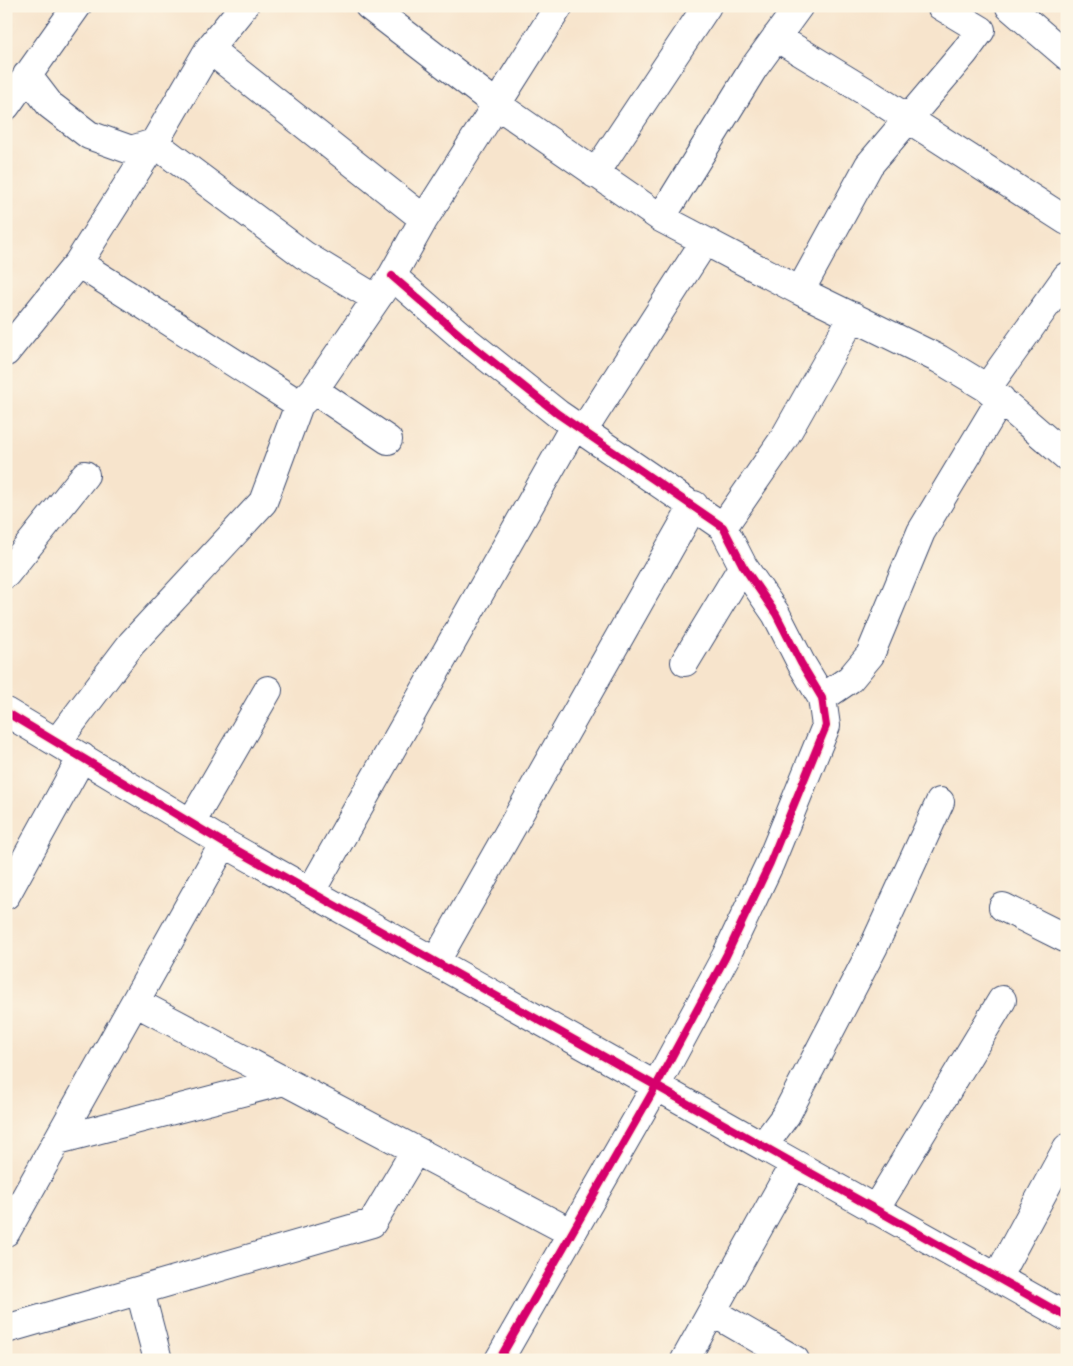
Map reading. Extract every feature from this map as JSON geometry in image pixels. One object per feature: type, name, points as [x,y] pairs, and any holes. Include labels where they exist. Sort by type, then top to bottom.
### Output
[{"type":"street","points":[[6,106],[26,75],[77,6]]},
{"type":"street","points":[[6,352],[78,263],[154,143],[209,49],[244,6]]},
{"type":"street","points":[[57,742],[132,642],[263,502],[307,396],[392,276],[424,219],[559,6]]},
{"type":"street","points":[[595,174],[707,6]]},
{"type":"street","points":[[661,218],[753,69],[799,6]]},
{"type":"street","points":[[941,6],[981,30]]},
{"type":"street","points":[[370,7],[496,104],[661,218],[800,291],[939,359],[994,393],[1067,456]]},
{"type":"street","points":[[800,291],[869,165],[907,118],[964,54],[981,30],[1010,7],[1067,56]]},
{"type":"street","points":[[776,37],[907,118],[1067,222]]},
{"type":"street","points":[[209,49],[424,219]]},
{"type":"street","points":[[26,75],[50,105],[89,135],[131,150],[154,143]]},
{"type":"street","points":[[154,143],[304,255],[375,298]]},
{"type":"street","points":[[311,891],[579,428],[705,241]]},
{"type":"street","points":[[78,263],[294,401],[307,396],[388,440]]},
{"type":"street","points":[[392,276],[468,342],[579,428],[723,526],[743,566],[776,614],[800,663],[822,698],[826,726],[770,862],[726,956],[656,1086],[499,1360]]},
{"type":"street","points":[[822,698],[850,679],[870,655],[921,532],[994,393],[1064,285]]},
{"type":"street","points":[[723,526],[783,440],[853,316]]},
{"type":"street","points":[[6,574],[85,474]]},
{"type":"street","points":[[436,961],[694,505]]},
{"type":"street","points":[[685,662],[743,566]]},
{"type":"street","points":[[191,823],[268,690]]},
{"type":"street","points":[[6,712],[224,843],[1067,1317]]},
{"type":"street","points":[[6,896],[82,757]]},
{"type":"street","points":[[763,1146],[786,1115],[874,946],[940,802]]},
{"type":"street","points":[[6,1232],[224,843]]},
{"type":"street","points":[[1004,907],[1067,940]]},
{"type":"street","points":[[875,1210],[1002,1000]]},
{"type":"street","points":[[134,1002],[572,1233]]},
{"type":"street","points":[[58,1140],[284,1081]]},
{"type":"street","points":[[997,1278],[1067,1148]]},
{"type":"street","points":[[6,1329],[372,1223],[415,1151]]},
{"type":"street","points":[[685,1360],[794,1164]]},
{"type":"street","points":[[140,1291],[158,1360]]},
{"type":"street","points":[[712,1312],[795,1360]]},
{"type":"cycle path","points":[[392,276],[468,342],[558,414],[723,527],[743,566],[776,614],[801,663],[822,698],[826,726],[770,863],[726,956],[656,1086],[499,1360]]},
{"type":"cycle path","points":[[6,712],[224,843],[1067,1317]]}]
